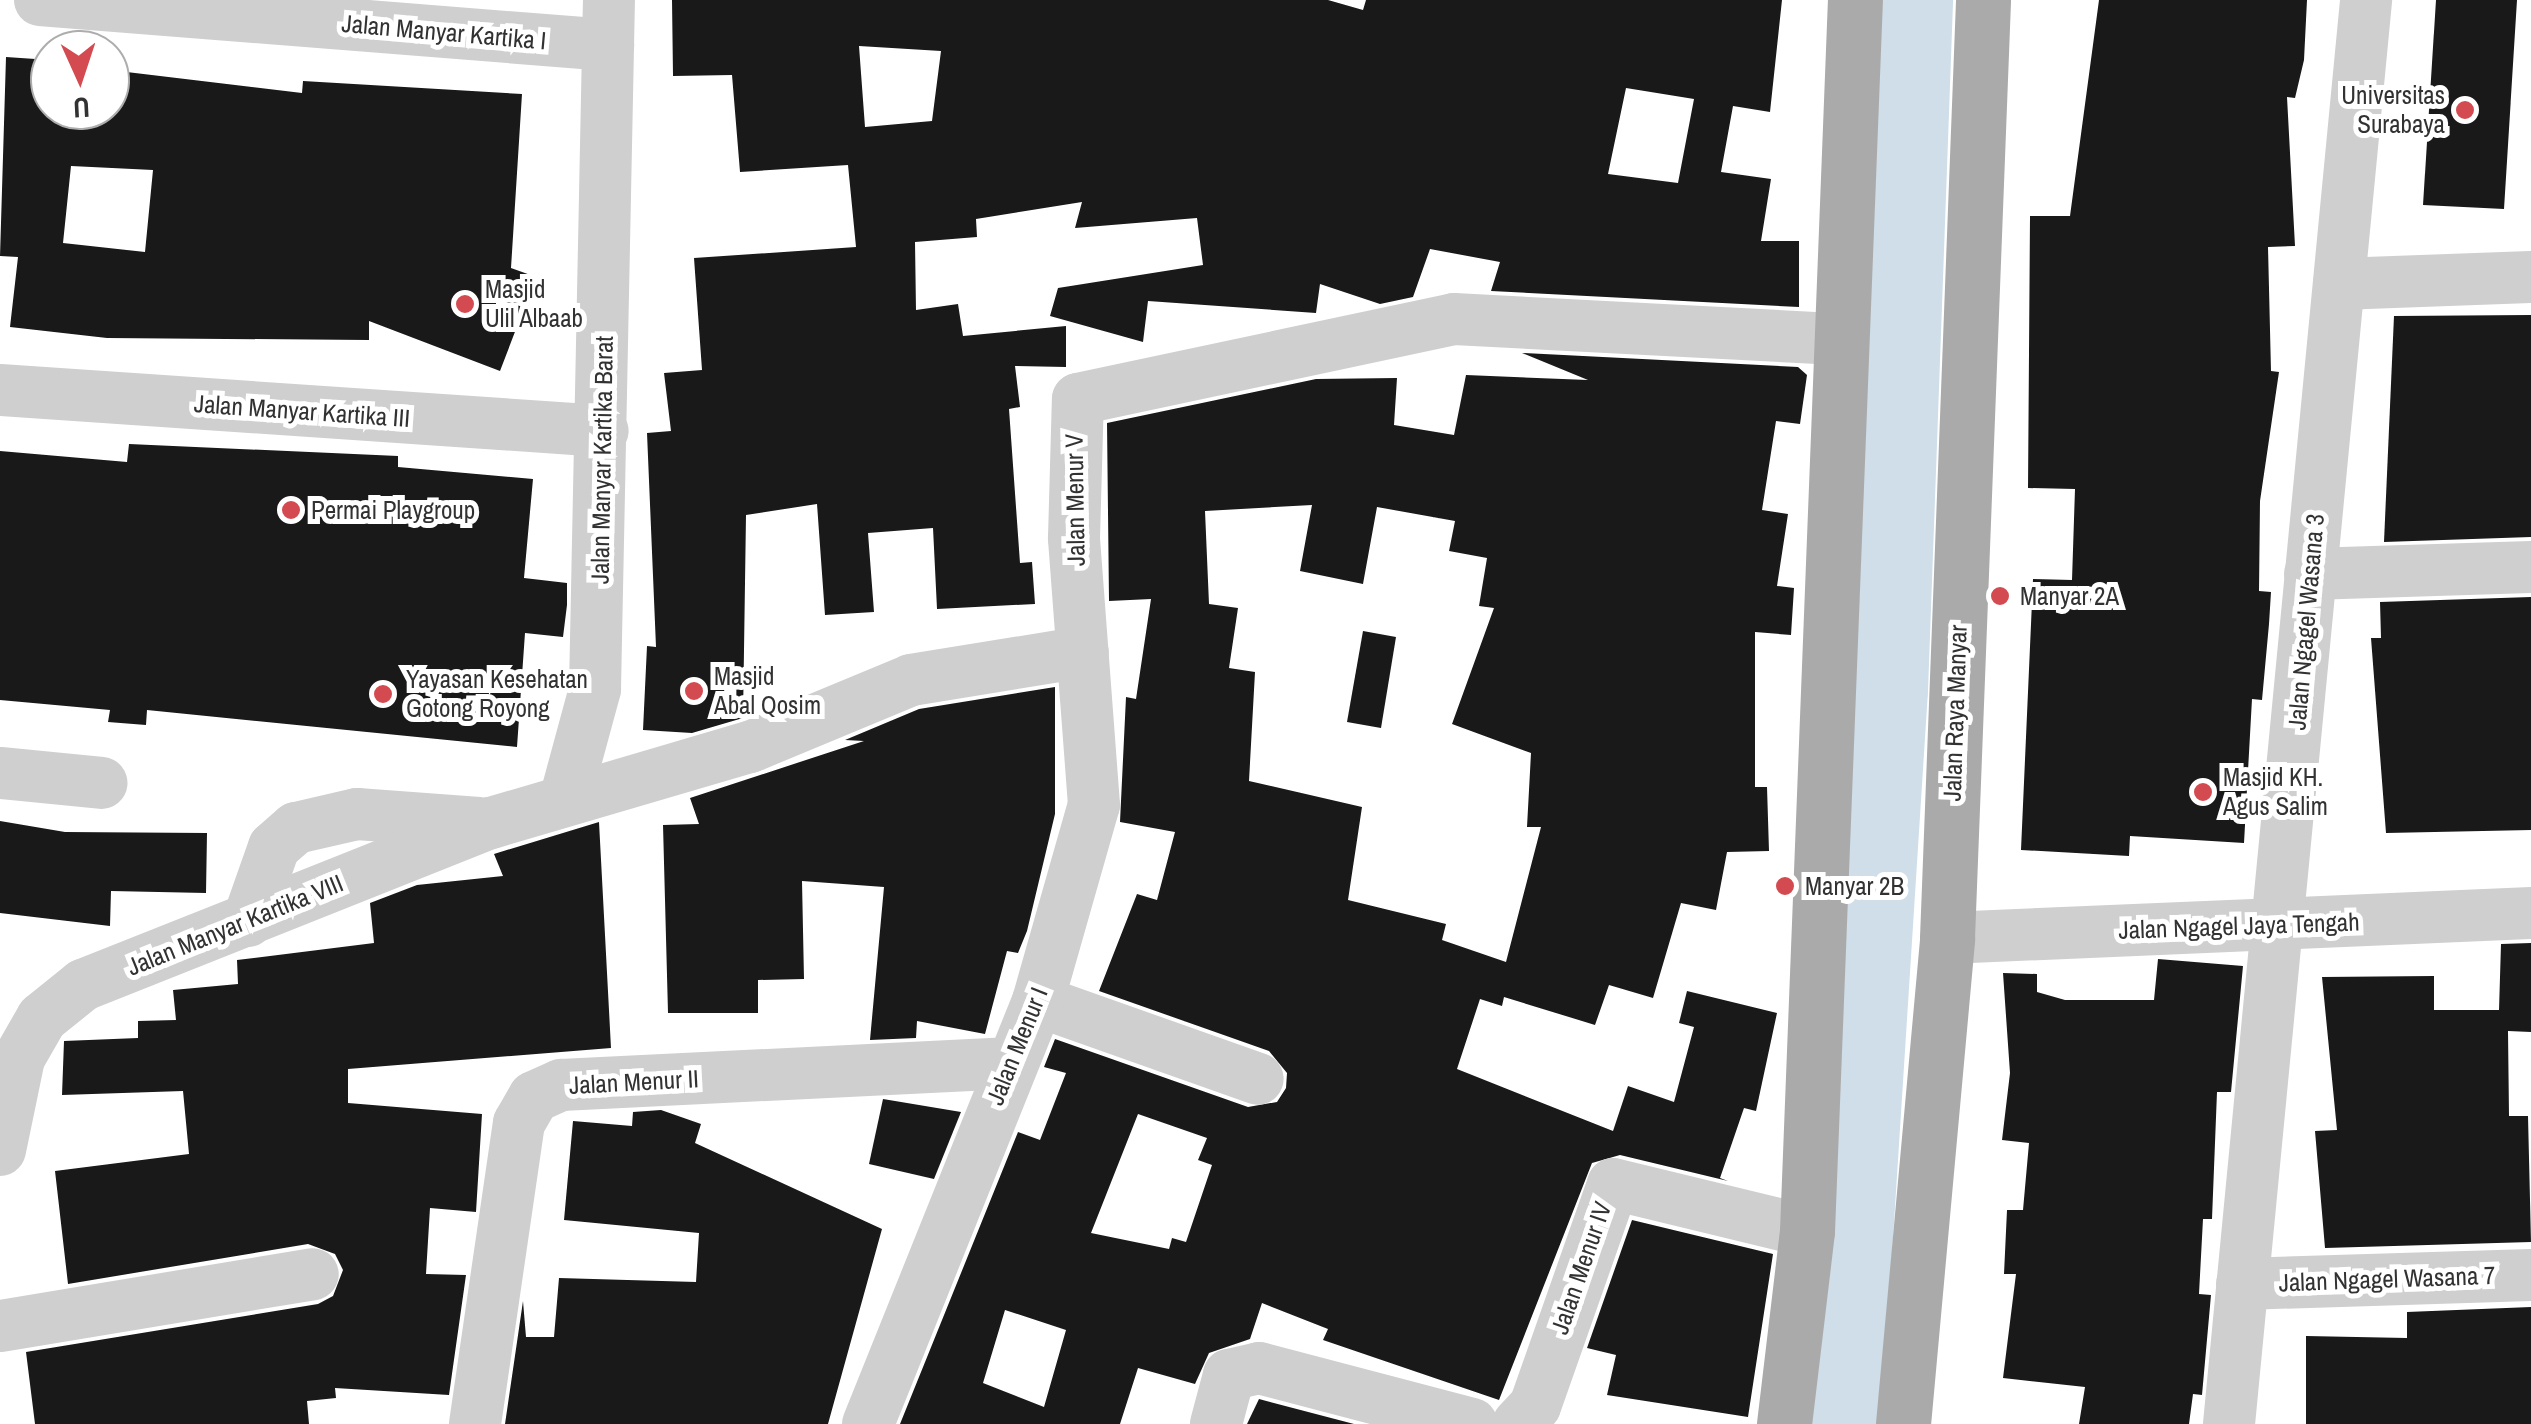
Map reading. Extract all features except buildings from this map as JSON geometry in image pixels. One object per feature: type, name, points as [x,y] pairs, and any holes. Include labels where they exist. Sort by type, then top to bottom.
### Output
[{"type":"main road","points":[[1784,1424],[1807,1231],[1837,338],[1854,0]]},
{"type":"main road","name":"Jalan Raya Manyar","points":[[1904,1424],[1947,938],[1983,0]]},
{"type":"street","name":"Jalan Manyar Kartika I","points":[[40,0],[608,22]]},
{"type":"street","name":"Jalan Ngagel Wasana 3","points":[[2229,1424],[2366,0]]},
{"type":"street","name":"Jalan Manyar Kartika Barat","points":[[566,796],[594,689],[604,431],[608,22]]},
{"type":"street","points":[[2339,284],[2531,277]]},
{"type":"street","name":"Jalan Menur V","points":[[1083,652],[1074,412],[1089,390],[1454,319],[1837,338]]},
{"type":"street","name":"Jalan Manyar Kartika III","points":[[0,390],[604,431]]},
{"type":"street","points":[[2310,574],[2531,566]]},
{"type":"street","points":[[566,796],[715,759],[950,668],[1083,652]]},
{"type":"street","name":"Jalan Menur I","points":[[868,1424],[1038,1001],[1094,805],[1083,652]]},
{"type":"street","points":[[0,773],[102,783]]},
{"type":"street","name":"Jalan Manyar Kartika VIII","points":[[0,1150],[19,1058],[42,1018],[83,986],[566,796]]},
{"type":"street","points":[[248,920],[274,848],[322,818],[490,824]]},
{"type":"street","name":"Jalan Ngagel Jaya Tengah","points":[[1947,938],[2531,913]]},
{"type":"street","points":[[1038,1001],[1258,1079]]},
{"type":"street","name":"Jalan Menur II","points":[[475,1424],[519,1123],[534,1097],[561,1085],[1011,1063]]},
{"type":"street","name":"Jalan Menur IV","points":[[1518,1424],[1535,1406],[1613,1184],[1807,1231]]},
{"type":"street","points":[[0,1326],[313,1274]]},
{"type":"street","name":"Jalan Ngagel Wasana 7","points":[[2242,1284],[2531,1274]]},
{"type":"street","points":[[1216,1424],[1229,1376],[1259,1368],[1472,1424]]},
{"type":"waterway","points":[[1843,1424],[1890,690],[1915,0]]},
{"type":"place","name":"Universitas Surabaya","points":[[2465,110]]},
{"type":"place","name":"Masjid Ulil Albaab","points":[[465,304]]},
{"type":"place","name":"Permai Playgroup","points":[[291,510]]},
{"type":"place","name":"Manyar 2A","points":[[2000,596]]},
{"type":"place","name":"Masjid Abal Qosim","points":[[694,691]]},
{"type":"place","name":"Yayasan Kesehatan Gotong Royong","points":[[383,694]]},
{"type":"place","name":"Masjid KH. Agus Salim","points":[[2203,792]]},
{"type":"place","name":"Manyar 2B","points":[[1785,886]]}]
